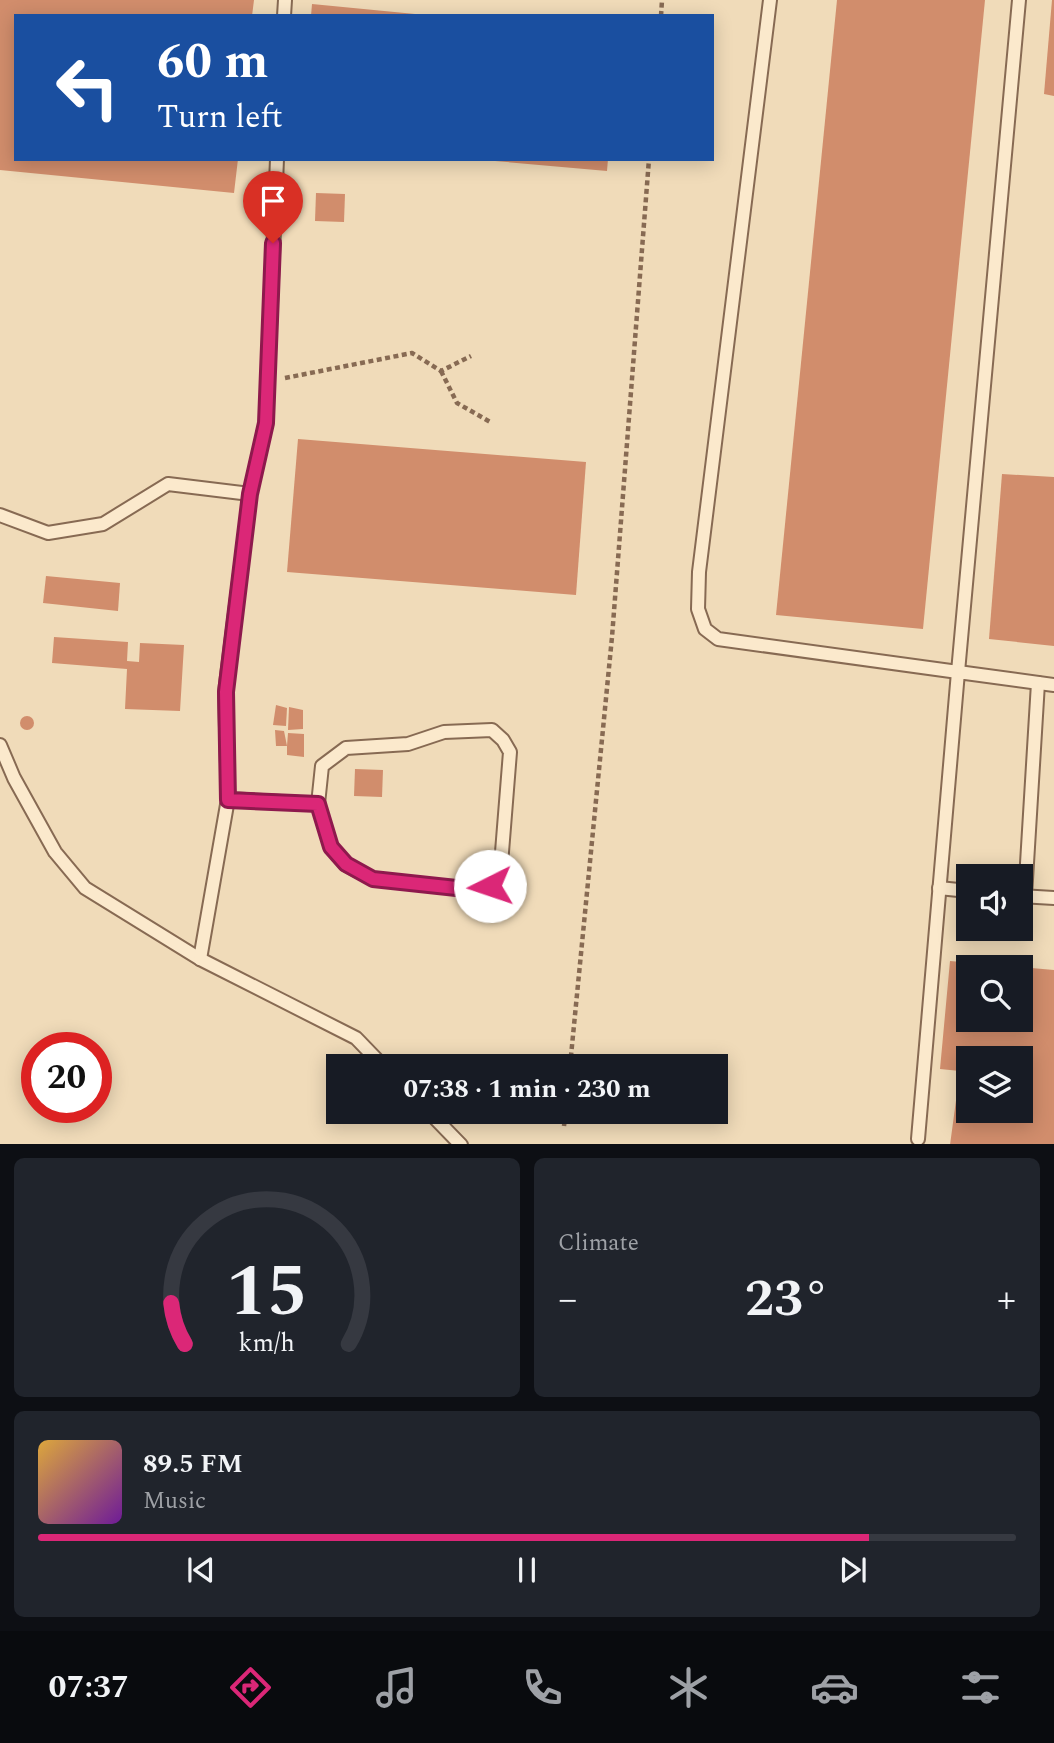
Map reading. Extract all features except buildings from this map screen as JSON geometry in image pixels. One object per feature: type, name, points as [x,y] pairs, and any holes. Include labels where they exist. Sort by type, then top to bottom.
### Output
[{"type":"lane","points":[[770,0],[699,572],[698,609],[705,629],[718,639],[1054,685]]},
{"type":"lane","points":[[918,1139],[1019,0]]},
{"type":"lane","points":[[200,959],[228,800],[226,692],[250,494],[266,423],[277,161]]},
{"type":"lane","points":[[0,515],[48,533],[103,524],[168,484],[250,494]]},
{"type":"lane","points":[[1025,864],[1038,683]]},
{"type":"lane","points":[[492,730],[503,740],[510,752],[500,877],[490,886],[475,890],[373,879],[346,864],[331,847],[318,804],[322,766],[346,748],[408,744],[444,732],[492,730]]},
{"type":"lane","points":[[0,745],[14,778],[55,852],[85,888],[200,959],[356,1038],[371,1054]]},
{"type":"lane","points":[[228,800],[318,804]]},
{"type":"lane","points":[[939,888],[956,890]]},
{"type":"lane","points":[[1033,897],[1054,898]]},
{"type":"lane","points":[[441,1124],[461,1144]]},
{"type":"path","points":[[571,1054],[612,637],[649,161]]},
{"type":"path","points":[[267,382],[412,353],[441,371],[457,403],[492,422]]},
{"type":"path","points":[[441,371],[471,356]]},
{"type":"route","points":[[273,243],[266,423],[250,494],[226,692],[228,800],[318,804],[331,847],[346,864],[373,879],[475,890],[490,886]]}]
